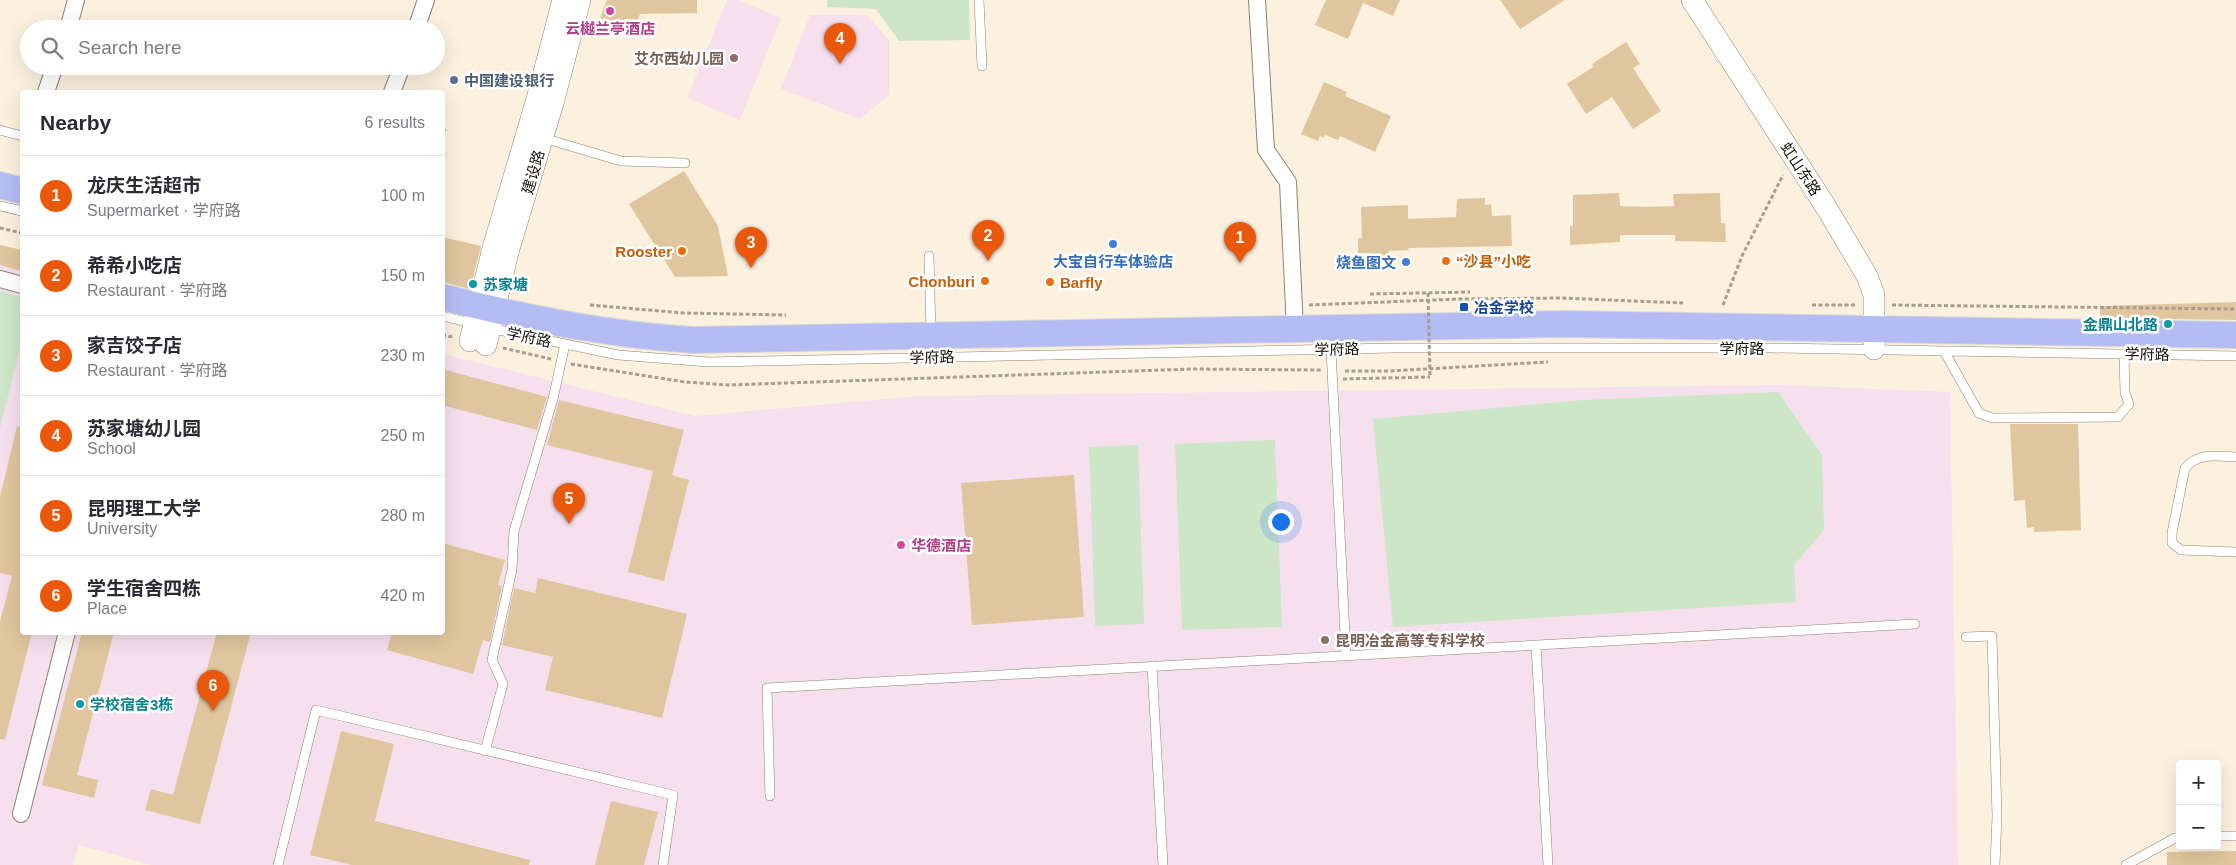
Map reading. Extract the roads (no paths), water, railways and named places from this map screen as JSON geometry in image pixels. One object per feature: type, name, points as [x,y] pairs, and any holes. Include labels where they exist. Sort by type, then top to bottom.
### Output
[{"type":"main road","name":"学府路","points":[[445,299],[482,326],[584,328],[655,338],[692,340],[1562,324],[1715,326],[1875,339],[2236,335]]},
{"type":"street","points":[[70,20],[76,0]]},
{"type":"street","points":[[419,20],[426,0]]},
{"type":"street","name":"建设路","points":[[482,326],[493,248],[538,99],[563,0]]},
{"type":"street","name":"建设路","points":[[482,326],[508,252],[543,138],[580,0]]},
{"type":"street","points":[[1257,0],[1266,150],[1288,182],[1295,329]]},
{"type":"street","name":"虹山东路","points":[[1692,0],[1867,276],[1874,295],[1875,339]]},
{"type":"street","points":[[47,90],[52,75]]},
{"type":"street","points":[[393,90],[399,75]]},
{"type":"street","points":[[0,279],[20,284]]},
{"type":"street","points":[[21,814],[66,635]]},
{"type":"lane","points":[[979,0],[982,66]]},
{"type":"lane","points":[[0,130],[20,135]]},
{"type":"lane","points":[[543,138],[621,161],[685,163]]},
{"type":"lane","points":[[929,256],[932,336]]},
{"type":"lane","name":"学府路","points":[[445,317],[618,355],[708,362],[1875,339],[1944,350],[2236,356]]},
{"type":"lane","points":[[485,751],[503,684],[492,660],[512,570],[514,531],[553,399],[565,344]]},
{"type":"lane","points":[[1331,349],[1346,656]]},
{"type":"lane","points":[[1944,350],[1980,413],[1992,418],[2118,417],[2129,404],[2125,393],[2124,354]]},
{"type":"lane","points":[[2236,457],[2202,456],[2192,460],[2185,468],[2172,533],[2172,543],[2181,550],[2236,552]]},
{"type":"lane","points":[[770,796],[767,688],[1915,624]]},
{"type":"lane","points":[[1966,637],[1992,636],[1997,816],[1995,865]]},
{"type":"lane","points":[[1536,645],[1548,865]]},
{"type":"lane","points":[[1152,666],[1162,865]]},
{"type":"lane","points":[[278,865],[316,710],[673,795],[663,865]]},
{"type":"lane","points":[[2221,836],[2236,836]]},
{"type":"lane","points":[[2126,865],[2176,838]]},
{"type":"place","name":"云樾兰亭酒店","points":[[610,11]]},
{"type":"place","name":"艾尔西幼儿园","points":[[734,58]]},
{"type":"place","name":"苏家塘幼儿园","points":[[840,64]]},
{"type":"place","name":"中国建设银行","points":[[454,80]]},
{"type":"place","name":"大宝自行车体验店","points":[[1113,244]]},
{"type":"place","name":"Rooster","points":[[682,251]]},
{"type":"place","name":"希希小吃店","points":[[988,261]]},
{"type":"place","name":"“沙县”小吃","points":[[1446,261]]},
{"type":"place","name":"烧鱼图文","points":[[1406,262]]},
{"type":"place","name":"龙庆生活超市","points":[[1240,263]]},
{"type":"place","name":"家吉饺子店","points":[[751,268]]},
{"type":"place","name":"Chonburi","points":[[985,281]]},
{"type":"place","name":"Barfly","points":[[1050,282]]},
{"type":"place","name":"苏家塘","points":[[473,284]]},
{"type":"place","name":"冶金学校","points":[[1464,307]]},
{"type":"place","name":"金鼎山北路","points":[[2168,324]]},
{"type":"place","name":"昆明理工大学","points":[[569,524]]},
{"type":"place","name":"华德酒店","points":[[901,545]]},
{"type":"place","name":"昆明冶金高等专科学校","points":[[1325,640]]},
{"type":"place","name":"学校宿舍3栋","points":[[80,704]]},
{"type":"place","name":"学生宿舍四栋","points":[[213,711]]}]
